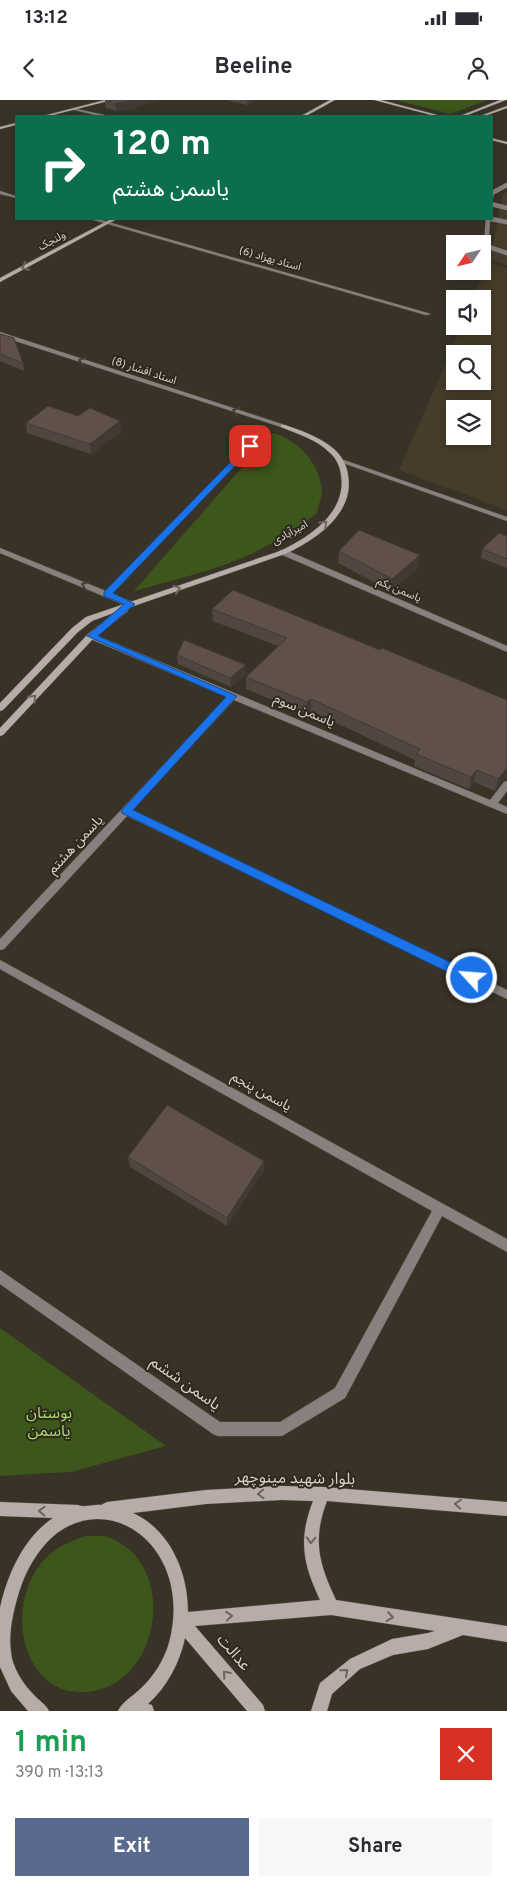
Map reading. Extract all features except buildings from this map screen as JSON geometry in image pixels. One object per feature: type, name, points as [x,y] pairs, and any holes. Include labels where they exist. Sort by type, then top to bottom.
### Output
[{"type":"main road","points":[[49,115],[110,100]]},
{"type":"main road","points":[[305,115],[333,100]]},
{"type":"main road","points":[[376,100],[435,115]]},
{"type":"main road","points":[[465,115],[504,100]]},
{"type":"main road","points":[[485,115],[507,107]]},
{"type":"main road","points":[[0,128],[15,124]]},
{"type":"main road","points":[[493,140],[507,143]]},
{"type":"main road","name":"ولنجک","points":[[0,280],[112,220]]},
{"type":"main road","points":[[283,426],[319,441],[332,449],[342,461]]},
{"type":"main road","name":"امیرآبادی","points":[[0,708],[75,630],[89,619],[282,552],[316,532],[336,513],[344,501],[346,489],[342,461]]},
{"type":"main road","name":"امیرآبادی","points":[[0,733],[91,636],[130,604]]},
{"type":"main road","points":[[75,630],[91,636]]},
{"type":"main road","points":[[323,1494],[312,1520],[310,1546],[314,1570],[331,1607]]},
{"type":"main road","name":"بلوار شهید مینوچهر","points":[[83,1512],[206,1497],[323,1494],[507,1509]]},
{"type":"main road","points":[[0,1509],[109,1511],[134,1520],[154,1536],[170,1560],[180,1588],[180,1620],[173,1653],[158,1682],[136,1709]]},
{"type":"main road","points":[[41,1711],[32,1706],[14,1682],[5,1662],[1,1640],[5,1594],[13,1573],[26,1550],[43,1532],[62,1520],[83,1512]]},
{"type":"main road","points":[[0,1583],[13,1573]]},
{"type":"main road","points":[[180,1620],[331,1607],[507,1634]]},
{"type":"main road","name":"عدالت","points":[[180,1620],[258,1711]]},
{"type":"main road","points":[[319,1711],[326,1689],[355,1664],[392,1647],[428,1641],[463,1628]]},
{"type":"street","points":[[74,109],[101,115]]},
{"type":"street","points":[[0,192],[15,197]]},
{"type":"street","name":"استاد بهزاد (6)","points":[[96,220],[428,314]]},
{"type":"street","name":"استاد افشار (8)","points":[[0,334],[283,426]]},
{"type":"street","points":[[107,594],[263,433]]},
{"type":"street","points":[[342,461],[507,519]]},
{"type":"street","points":[[0,550],[130,604]]},
{"type":"street","name":"یاسمن یکم","points":[[282,552],[507,649]]},
{"type":"street","name":"یاسمن سوم","points":[[91,636],[507,811]]},
{"type":"street","name":"یاسمن هشتم","points":[[0,946],[233,696]]},
{"type":"street","points":[[492,804],[507,784]]},
{"type":"street","points":[[126,811],[507,995]]},
{"type":"street","name":"یاسمن پنجم","points":[[0,964],[507,1246]]},
{"type":"street","name":"یاسمن ششم","points":[[0,1276],[218,1429],[282,1429],[340,1393],[439,1209]]},
{"type":"street","points":[[0,1671],[14,1682]]},
{"type":"lane","points":[[493,192],[507,185]]},
{"type":"lane","points":[[493,204],[507,208]]},
{"type":"lane","points":[[490,220],[486,246],[507,253]]},
{"type":"lane","points":[[493,220],[507,222]]},
{"type":"shaded area","points":[[507,192],[507,265],[491,260],[503,194]]},
{"type":"shaded area","points":[[491,264],[507,268],[507,510],[399,470],[446,363],[446,390],[491,390],[491,345],[454,345],[458,335],[491,335],[491,290],[477,290],[481,280],[491,280]]},
{"type":"green space","points":[[395,100],[488,100],[450,114]]},
{"type":"green space","points":[[272,433],[290,441],[306,454],[312,462],[317,471],[322,490],[317,513],[260,550],[237,560],[193,575],[134,591]]},
{"type":"green space","name":"بوستان یاسمن","points":[[0,1328],[166,1446],[71,1472],[0,1476]]},
{"type":"green space","points":[[85,1536],[108,1537],[133,1553],[146,1572],[152,1593],[153,1616],[148,1639],[139,1659],[125,1676],[106,1688],[79,1692],[58,1687],[38,1671],[29,1656],[22,1620],[29,1584],[37,1568],[57,1549]]},
{"type":"route","points":[[250,446],[107,594],[130,604],[91,636],[233,696],[126,811],[472,978]]}]
